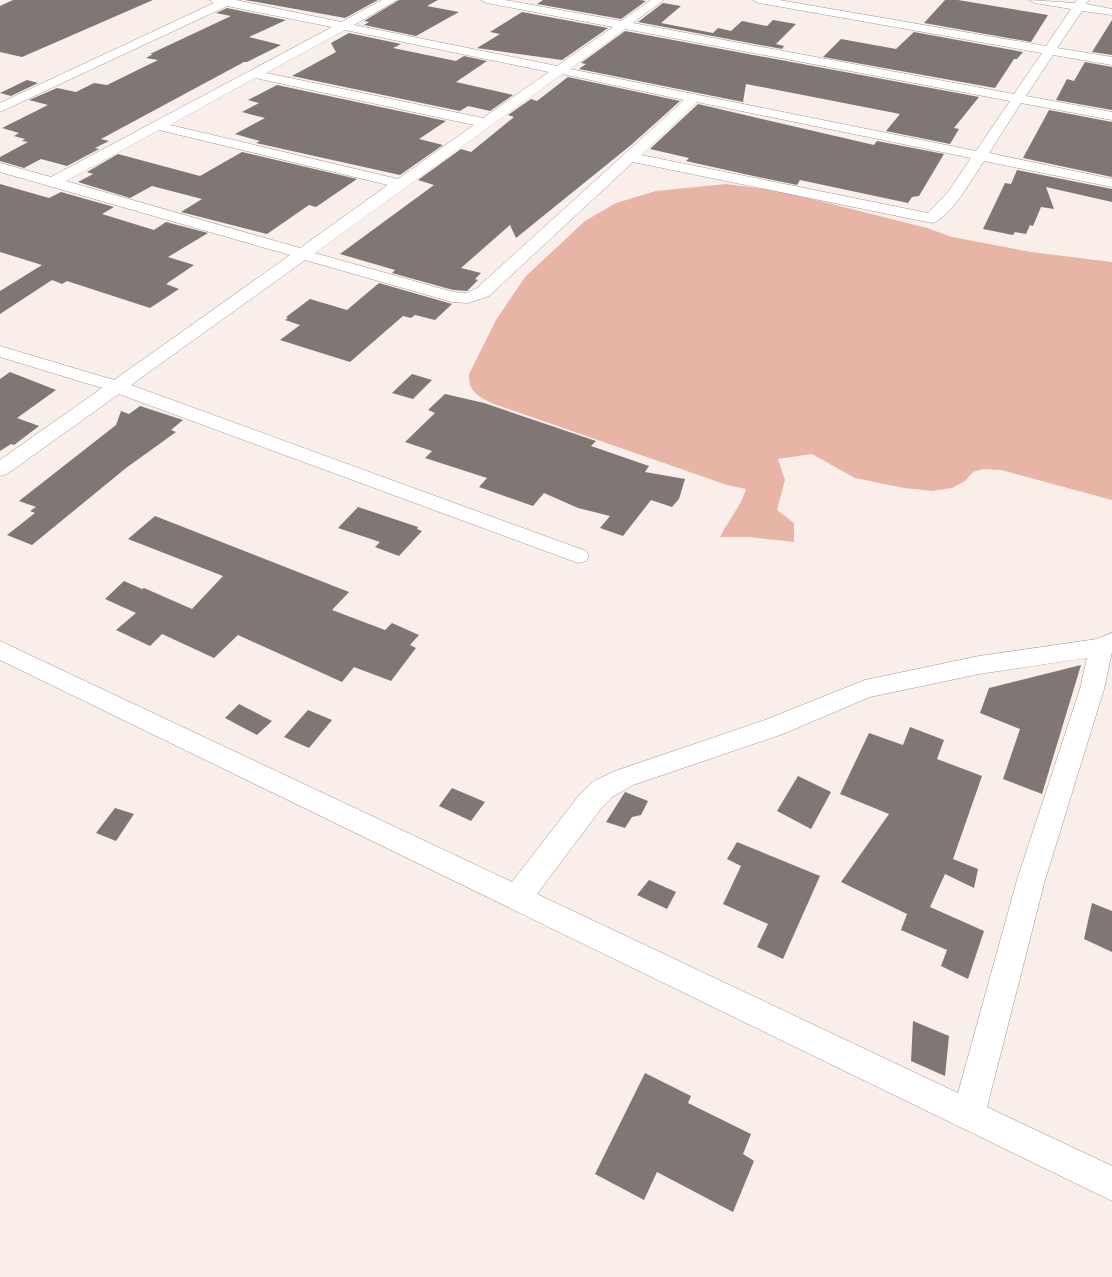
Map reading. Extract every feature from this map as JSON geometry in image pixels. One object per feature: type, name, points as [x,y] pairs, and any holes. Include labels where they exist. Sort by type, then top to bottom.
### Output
[{"type":"street","points":[[52,183],[391,0]]},
{"type":"street","points":[[487,0],[1112,116]]},
{"type":"street","points":[[0,470],[658,0]]},
{"type":"street","points":[[758,0],[1112,61]]},
{"type":"street","points":[[1035,0],[1080,4],[1112,12]]},
{"type":"street","points":[[0,108],[224,1],[341,27],[1112,183]]},
{"type":"street","points":[[630,157],[932,218],[954,196],[1080,4]]},
{"type":"street","points":[[254,74],[485,123]]},
{"type":"street","points":[[0,167],[452,297],[468,298],[483,292],[693,99]]},
{"type":"street","points":[[158,126],[400,184]]},
{"type":"street","points":[[0,351],[118,387],[578,556]]},
{"type":"street","points":[[517,898],[590,802],[603,789],[624,778],[774,727],[865,689],[979,665],[1106,644],[1031,880],[968,1115]]},
{"type":"street","points":[[0,650],[1112,1184]]},
{"type":"shaded area","points":[[726,184],[780,191],[927,228],[952,237],[1031,252],[1112,262],[1112,500],[1001,470],[983,469],[973,472],[965,481],[952,488],[932,491],[904,488],[855,478],[812,454],[778,459],[785,480],[777,510],[794,523],[794,542],[749,537],[720,537],[741,502],[746,489],[727,485],[494,404],[479,396],[473,390],[470,385],[469,374],[496,320],[525,277],[585,221],[616,203],[656,191]]},
{"type":"building","points":[[13,0],[153,0],[22,57],[0,52],[0,6]]},
{"type":"building","points":[[245,0],[378,0],[345,18]]},
{"type":"building","points":[[399,0],[438,0],[427,6],[459,12],[416,36],[364,25],[369,22],[364,21]]},
{"type":"building","points":[[543,0],[646,1],[621,19],[537,4]]},
{"type":"building","points":[[945,0],[958,0],[1048,15],[1031,42],[924,23]]},
{"type":"building","points":[[663,3],[681,6],[661,23],[713,33],[718,28],[731,31],[742,21],[767,26],[773,20],[796,24],[776,44],[784,46],[782,49],[638,22]]},
{"type":"building","points":[[227,8],[286,20],[249,37],[281,45],[244,62],[101,139],[109,141],[95,148],[99,149],[67,166],[41,159],[24,168],[0,161],[0,157],[28,142],[22,141],[25,139],[14,136],[19,133],[2,128],[48,105],[29,100],[57,88],[76,92],[94,83],[107,85],[158,60],[146,58],[153,54],[150,54],[231,16],[216,13]]},
{"type":"building","points":[[522,12],[608,28],[562,60],[477,48],[500,34],[490,32]]},
{"type":"building","points":[[1112,20],[1112,55],[1092,52]]},
{"type":"building","points":[[625,31],[979,97],[954,128],[959,129],[950,144],[886,131],[900,114],[746,84],[743,102],[579,69],[586,64],[581,63]]},
{"type":"building","points":[[914,32],[1023,52],[1017,59],[1014,59],[995,88],[823,57],[841,39],[896,49]]},
{"type":"building","points":[[349,33],[401,44],[393,48],[456,61],[464,56],[487,61],[456,82],[513,95],[490,111],[468,106],[460,111],[292,76],[336,52],[331,43]]},
{"type":"building","points":[[1085,62],[1112,67],[1112,110],[1056,100],[1067,79],[1074,81]]},
{"type":"building","points":[[568,77],[680,101],[631,145],[516,238],[510,225],[461,268],[481,273],[475,279],[478,280],[467,291],[453,290],[392,273],[395,270],[340,254],[434,185],[418,180],[461,149],[471,152],[514,117],[508,115],[531,99],[537,101]]},
{"type":"building","points":[[27,80],[38,83],[11,96],[0,93]]},
{"type":"building","points":[[277,85],[446,121],[419,139],[443,145],[400,175],[256,143],[260,141],[235,134],[265,118],[242,112],[259,103],[248,100]]},
{"type":"building","points":[[698,104],[874,145],[877,141],[944,154],[919,196],[912,197],[908,203],[800,180],[797,185],[758,177],[686,161],[689,158],[650,149]]},
{"type":"building","points":[[1049,110],[1112,122],[1112,177],[1023,158]]},
{"type":"building","points":[[242,152],[357,179],[316,207],[309,205],[267,234],[181,212],[202,199],[152,186],[130,198],[78,182],[93,174],[87,172],[118,154],[200,176]]},
{"type":"building","points":[[1017,170],[1112,189],[1112,202],[1046,187],[1054,209],[1041,207],[1033,226],[1030,225],[1026,234],[1015,232],[1013,235],[983,229],[1005,183],[1011,184]]},
{"type":"building","points":[[0,184],[49,198],[61,192],[114,207],[102,214],[154,230],[166,222],[208,233],[168,257],[194,265],[166,284],[179,289],[150,308],[67,281],[62,284],[52,280],[0,314],[0,291],[42,265],[0,252]]},
{"type":"building","points":[[379,283],[452,304],[435,320],[415,315],[411,318],[403,316],[350,362],[280,340],[300,325],[285,320],[288,318],[286,317],[310,299],[347,310]]},
{"type":"building","points":[[10,372],[56,390],[17,418],[39,426],[14,445],[11,444],[0,451],[0,379]]},
{"type":"building","points":[[412,374],[432,380],[413,399],[392,393]]},
{"type":"building","points":[[445,394],[484,403],[596,441],[591,446],[649,466],[645,472],[685,479],[679,499],[672,507],[651,500],[623,536],[600,528],[610,516],[578,508],[544,493],[533,506],[479,487],[487,478],[425,458],[432,451],[405,442],[435,413],[428,410]]},
{"type":"building","points":[[140,406],[183,420],[171,430],[176,432],[126,468],[32,545],[7,535],[35,513],[30,511],[36,507],[19,501],[116,425],[121,411],[129,414]]},
{"type":"building","points":[[358,507],[418,527],[417,529],[422,531],[399,556],[375,547],[380,542],[338,528]]},
{"type":"building","points":[[155,516],[349,592],[332,610],[385,630],[392,623],[419,635],[410,645],[416,648],[391,681],[354,667],[342,682],[238,635],[214,658],[162,634],[150,646],[116,630],[136,613],[105,599],[124,581],[192,609],[223,576],[128,539]]},
{"type":"building","points":[[1081,665],[1042,794],[1003,779],[1020,729],[980,713],[989,688]]},
{"type":"building","points":[[239,704],[272,721],[257,735],[225,718]]},
{"type":"building","points":[[308,710],[332,720],[309,748],[284,737]]},
{"type":"building","points":[[910,727],[944,740],[937,759],[982,776],[953,859],[978,869],[974,888],[945,874],[930,907],[984,931],[968,979],[941,966],[947,950],[901,930],[907,914],[841,882],[889,814],[840,794],[869,733],[903,745]]},
{"type":"building","points":[[798,776],[831,792],[811,829],[777,811]]},
{"type":"building","points":[[452,788],[485,802],[471,821],[439,806]]},
{"type":"building","points":[[625,792],[648,801],[641,815],[632,817],[625,828],[606,822]]},
{"type":"building","points":[[115,808],[134,814],[116,841],[96,833]]},
{"type":"building","points":[[737,842],[820,876],[783,959],[757,947],[768,924],[723,904],[741,866],[727,859]]},
{"type":"building","points":[[649,880],[676,892],[667,909],[637,895]]},
{"type":"building","points":[[1092,903],[1112,911],[1112,952],[1084,939]]},
{"type":"building","points":[[913,1021],[949,1036],[945,1076],[911,1061]]},
{"type":"building","points":[[645,1073],[691,1096],[688,1103],[751,1134],[743,1154],[754,1161],[733,1212],[657,1172],[644,1200],[595,1174]]}]
